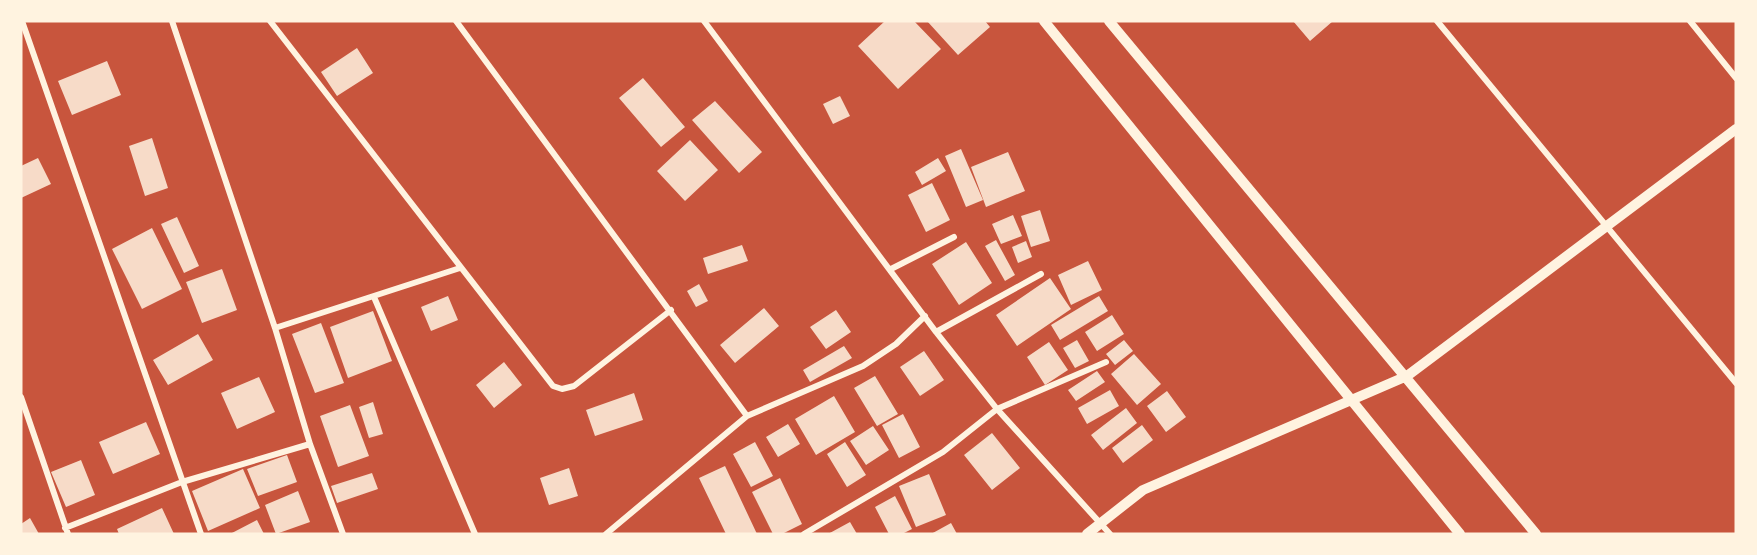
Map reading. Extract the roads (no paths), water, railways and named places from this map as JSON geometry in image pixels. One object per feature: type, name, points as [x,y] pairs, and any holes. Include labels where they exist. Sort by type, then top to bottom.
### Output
[{"type":"street","points":[[22,21],[201,534]]},
{"type":"street","points":[[172,21],[275,328],[310,444],[343,534]]},
{"type":"street","points":[[270,21],[548,381],[562,389],[574,386],[671,310]]},
{"type":"street","points":[[456,21],[747,416]]},
{"type":"street","points":[[704,21],[936,332],[997,409],[1110,534]]},
{"type":"street","points":[[1044,21],[1460,534]]},
{"type":"street","points":[[1109,21],[1407,376],[1536,534]]},
{"type":"street","points":[[1437,21],[1736,383]]},
{"type":"street","points":[[1690,21],[1736,78]]},
{"type":"street","points":[[1087,534],[1143,490],[1349,399],[1407,376],[1736,129]]},
{"type":"street","points":[[891,269],[954,237]]},
{"type":"street","points":[[275,328],[460,268]]},
{"type":"street","points":[[936,332],[1041,273]]},
{"type":"street","points":[[374,297],[475,534]]},
{"type":"street","points":[[606,534],[747,416],[863,366],[896,344],[925,316]]},
{"type":"street","points":[[804,534],[933,458],[997,409],[1106,362]]},
{"type":"street","points":[[21,397],[67,531],[182,482],[310,444]]}]
